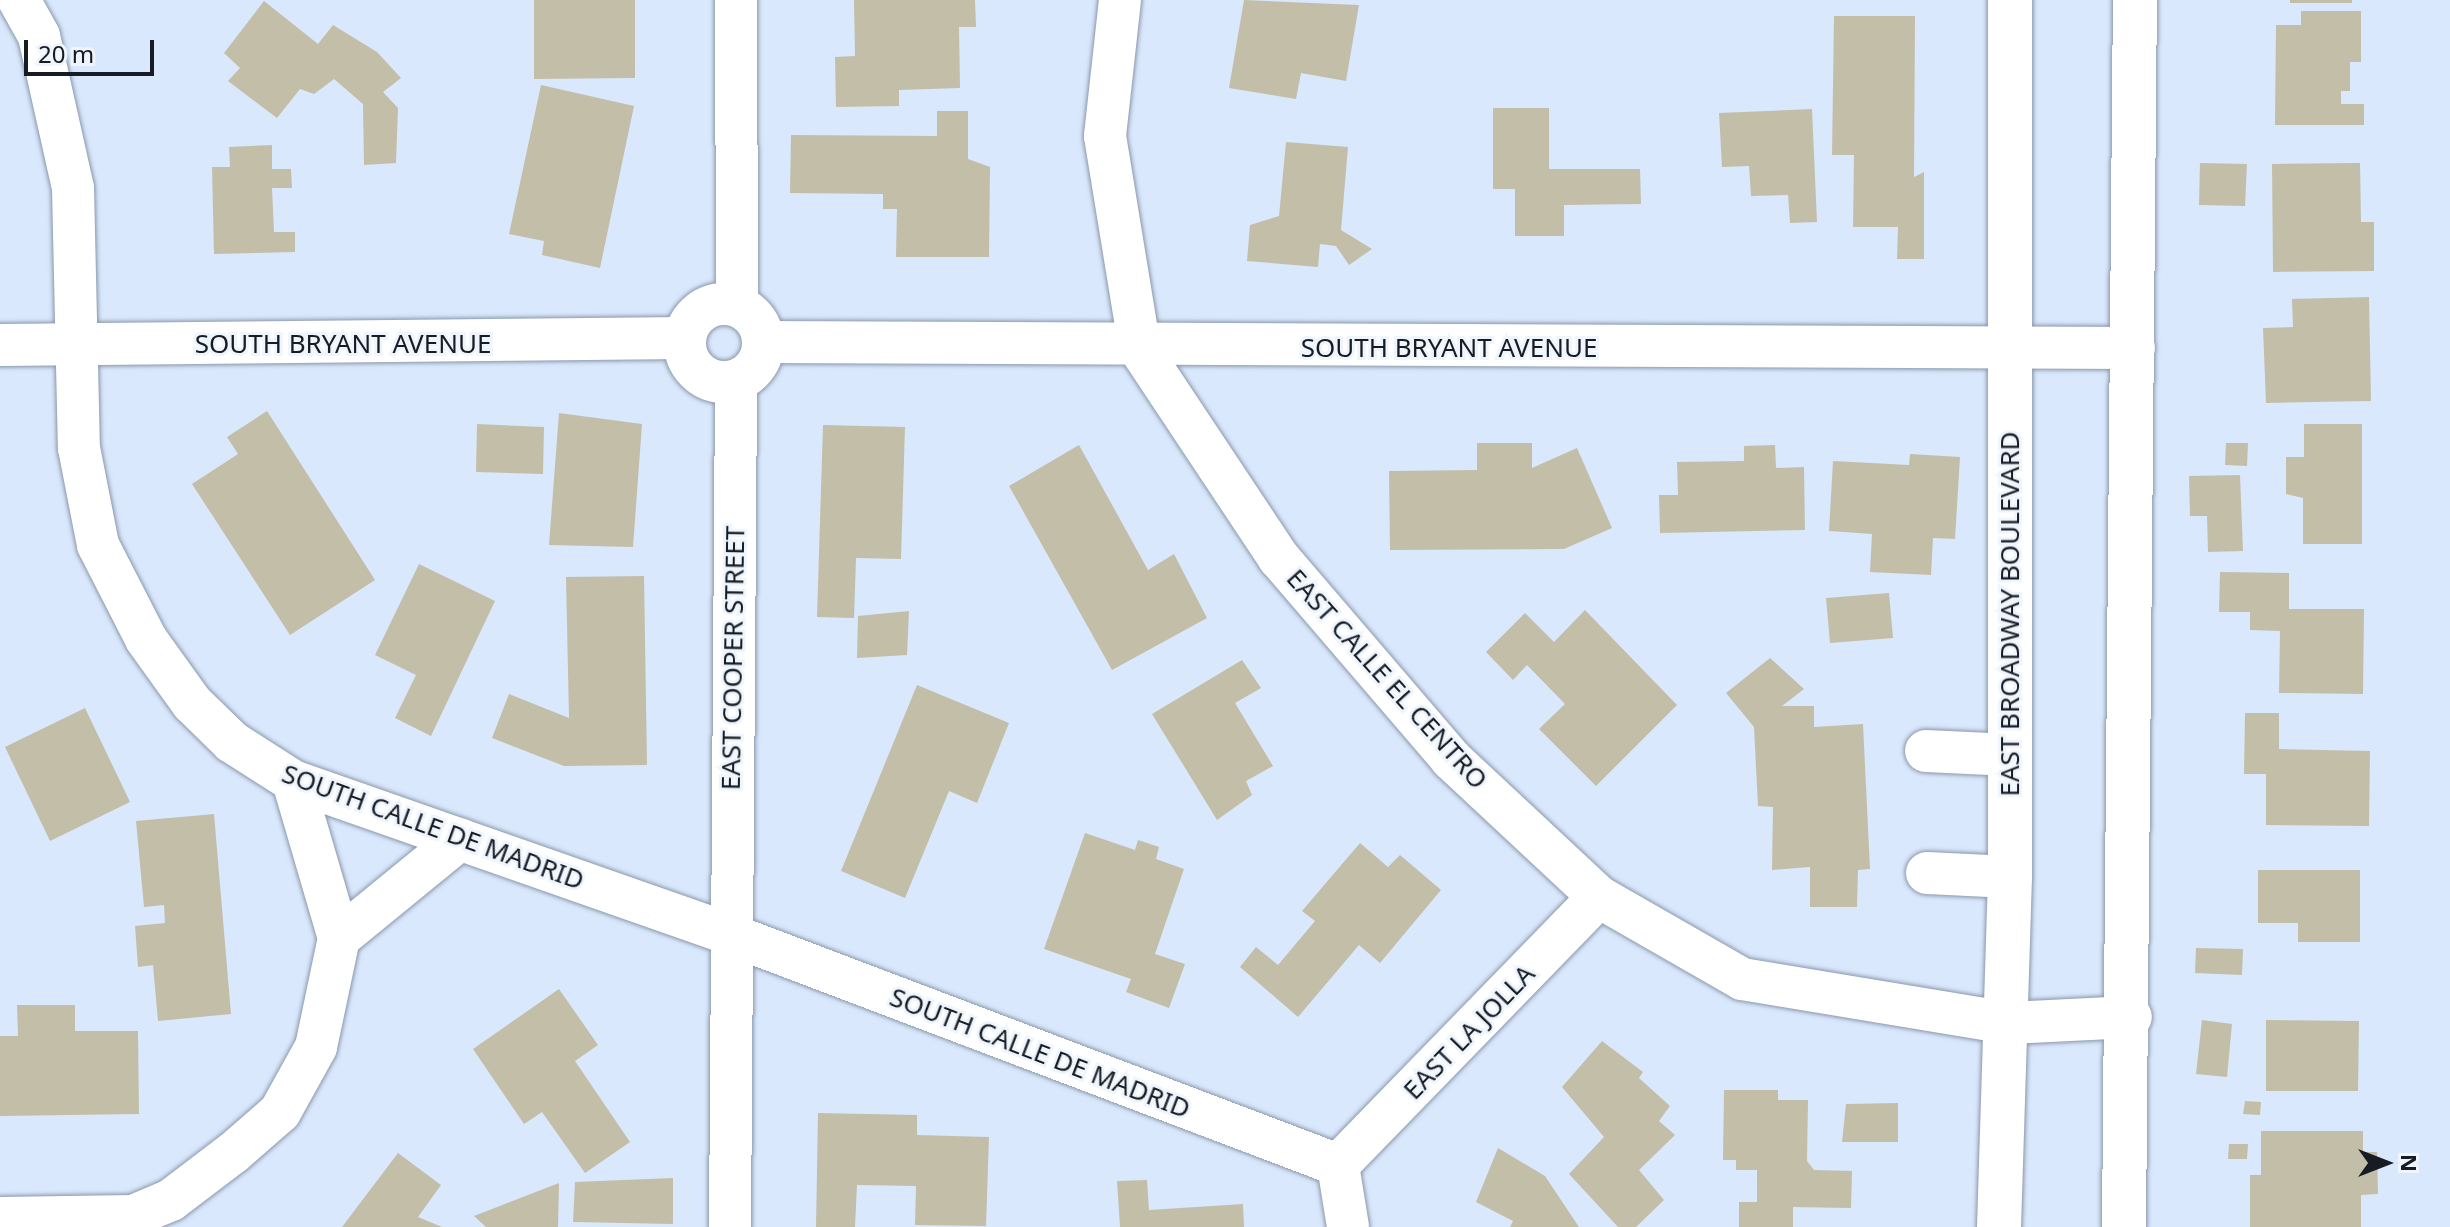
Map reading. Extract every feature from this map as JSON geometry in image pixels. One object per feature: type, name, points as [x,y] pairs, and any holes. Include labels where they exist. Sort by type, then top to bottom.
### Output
[{"type":"main road","name":"EAST BROADWAY BOULEVARD","points":[[1999,1227],[2009,1023],[2010,0]]},
{"type":"main road","points":[[2124,1227],[2131,1017],[2135,0]]},
{"type":"street","name":"SOUTH CALLE DE MADRID","points":[[19,0],[39,36],[73,188],[79,448],[98,545],[146,639],[192,703],[232,742],[293,781],[729,934],[1338,1165]]},
{"type":"street","points":[[39,36],[59,0]]},
{"type":"street","points":[[736,0],[737,306]]},
{"type":"street","name":"EAST CALLE EL CENTRO","points":[[1120,0],[1105,136],[1140,349],[1288,569],[1451,759],[1599,897],[1742,979],[2009,1023],[2131,1017]]},
{"type":"street","points":[[737,306],[755,317],[764,342],[757,366],[736,382],[698,374],[685,338],[707,308],[737,306]]},
{"type":"street","name":"SOUTH BRYANT AVENUE","points":[[0,345],[685,338]]},
{"type":"street","name":"SOUTH BRYANT AVENUE","points":[[764,342],[1140,349],[2134,348]]},
{"type":"street","name":"EAST COOPER STREET","points":[[730,1227],[729,934],[736,382]]},
{"type":"street","points":[[1926,751],[2011,755]]},
{"type":"street","points":[[0,1218],[128,1222],[171,1200],[280,1112],[316,1047],[339,938],[293,781]]},
{"type":"street","points":[[339,938],[460,839]]},
{"type":"street","points":[[1927,873],[2010,877]]},
{"type":"street","name":"EAST LA JOLLA","points":[[1338,1165],[1599,897]]},
{"type":"street","points":[[1338,1165],[1348,1227]]},
{"type":"building","points":[[534,0],[635,0],[635,78],[534,79]]},
{"type":"building","points":[[854,0],[975,0],[976,27],[959,27],[960,88],[899,90],[899,106],[836,107],[835,57],[855,56]]},
{"type":"building","points":[[1244,0],[1359,5],[1346,81],[1301,73],[1296,99],[1229,88]]},
{"type":"building","points":[[2290,0],[2352,0],[2352,3],[2290,3]]},
{"type":"building","points":[[264,1],[318,44],[333,25],[377,52],[401,78],[383,92],[398,108],[396,163],[364,165],[363,104],[334,79],[314,94],[300,89],[277,118],[228,81],[240,68],[224,53]]},
{"type":"building","points":[[2301,11],[2361,11],[2361,62],[2350,62],[2350,91],[2341,91],[2341,104],[2364,104],[2364,125],[2275,125],[2276,25],[2301,25]]},
{"type":"building","points":[[1834,16],[1915,16],[1914,177],[1924,172],[1924,259],[1897,259],[1898,227],[1853,227],[1854,155],[1832,155]]},
{"type":"building","points":[[541,85],[634,106],[600,268],[542,255],[544,241],[509,234]]},
{"type":"building","points":[[1493,108],[1549,108],[1549,169],[1640,169],[1641,204],[1564,205],[1564,236],[1515,236],[1515,189],[1493,189]]},
{"type":"building","points":[[1812,109],[1817,222],[1790,223],[1788,195],[1751,196],[1749,166],[1722,167],[1719,113]]},
{"type":"building","points":[[937,111],[968,111],[968,159],[990,167],[989,257],[896,257],[897,209],[883,209],[883,194],[790,193],[791,135],[937,136]]},
{"type":"building","points":[[1286,142],[1348,147],[1341,230],[1372,249],[1349,265],[1336,246],[1320,244],[1318,267],[1247,261],[1250,225],[1279,216]]},
{"type":"building","points":[[272,145],[272,169],[291,169],[292,188],[272,188],[274,232],[295,232],[295,252],[214,254],[212,167],[230,167],[229,147]]},
{"type":"building","points":[[2200,163],[2247,164],[2245,206],[2199,205]]},
{"type":"building","points":[[2360,163],[2361,222],[2374,222],[2374,271],[2273,272],[2272,164]]},
{"type":"building","points":[[2369,297],[2371,401],[2266,403],[2263,328],[2293,327],[2292,299]]},
{"type":"building","points":[[267,411],[375,580],[290,635],[192,484],[238,454],[227,437]]},
{"type":"building","points":[[559,413],[642,424],[633,547],[549,545]]},
{"type":"building","points":[[477,424],[544,427],[543,474],[476,472]]},
{"type":"building","points":[[2304,424],[2362,424],[2362,544],[2303,544],[2303,498],[2286,494],[2286,457],[2304,457]]},
{"type":"building","points":[[823,425],[905,427],[901,559],[856,558],[854,618],[817,617]]},
{"type":"building","points":[[1477,443],[1532,443],[1532,468],[1577,448],[1612,528],[1564,549],[1390,550],[1389,471],[1477,470]]},
{"type":"building","points":[[2226,443],[2248,443],[2247,466],[2225,465]]},
{"type":"building","points":[[1079,445],[1148,570],[1174,554],[1207,618],[1112,670],[1009,486]]},
{"type":"building","points":[[1775,445],[1776,468],[1804,467],[1805,530],[1660,533],[1659,495],[1678,495],[1677,462],[1744,461],[1744,446]]},
{"type":"building","points":[[1910,454],[1960,457],[1955,539],[1933,538],[1931,575],[1870,572],[1872,534],[1829,531],[1833,461],[1909,465]]},
{"type":"building","points":[[2240,475],[2243,551],[2208,552],[2207,516],[2190,516],[2189,476]]},
{"type":"building","points":[[419,564],[495,601],[431,736],[395,718],[416,675],[375,655]]},
{"type":"building","points":[[2220,572],[2289,573],[2289,609],[2364,609],[2363,694],[2279,693],[2280,631],[2250,630],[2250,612],[2219,612]]},
{"type":"building","points":[[644,576],[647,765],[564,766],[492,738],[509,694],[569,718],[566,577]]},
{"type":"building","points":[[1889,593],[1893,638],[1830,643],[1826,598]]},
{"type":"building","points":[[1585,610],[1677,705],[1596,786],[1539,729],[1565,704],[1527,665],[1513,680],[1486,652],[1525,613],[1554,642]]},
{"type":"building","points":[[909,611],[907,655],[857,658],[858,616]]},
{"type":"building","points":[[1770,658],[1804,689],[1782,706],[1814,706],[1814,727],[1863,724],[1870,869],[1858,870],[1857,907],[1810,907],[1810,867],[1772,870],[1773,807],[1758,806],[1754,727],[1726,693]]},
{"type":"building","points":[[1242,660],[1261,688],[1235,703],[1273,766],[1246,781],[1252,795],[1217,820],[1152,714]]},
{"type":"building","points":[[917,685],[1009,723],[977,803],[949,791],[905,898],[841,871]]},
{"type":"building","points":[[85,708],[130,802],[50,841],[5,747]]},
{"type":"building","points":[[2245,713],[2279,713],[2279,749],[2370,751],[2369,826],[2266,825],[2266,774],[2244,774]]},
{"type":"building","points":[[214,814],[231,1014],[158,1021],[153,965],[138,967],[135,926],[165,923],[164,905],[144,907],[136,821]]},
{"type":"building","points":[[1085,833],[1135,850],[1138,840],[1159,847],[1156,859],[1184,869],[1155,954],[1185,964],[1169,1008],[1126,992],[1131,979],[1044,949]]},
{"type":"building","points":[[1360,843],[1388,867],[1400,855],[1441,890],[1380,963],[1359,945],[1298,1017],[1240,967],[1256,947],[1278,965],[1315,921],[1302,911]]},
{"type":"building","points":[[2258,870],[2360,870],[2360,942],[2298,942],[2298,923],[2258,923]]},
{"type":"building","points":[[2196,948],[2243,949],[2242,975],[2195,973]]},
{"type":"building","points":[[559,989],[598,1045],[575,1061],[630,1142],[585,1173],[542,1112],[524,1124],[473,1049]]},
{"type":"building","points":[[17,1005],[75,1005],[75,1031],[138,1031],[139,1114],[0,1116],[0,1036],[18,1036]]},
{"type":"building","points":[[2202,1020],[2232,1024],[2227,1077],[2196,1074]]},
{"type":"building","points":[[2266,1020],[2359,1021],[2358,1091],[2266,1091]]},
{"type":"building","points":[[1602,1041],[1643,1072],[1639,1078],[1670,1106],[1659,1121],[1675,1135],[1639,1170],[1664,1200],[1636,1227],[1618,1227],[1569,1174],[1604,1137],[1562,1087]]},
{"type":"building","points":[[1724,1090],[1778,1090],[1778,1100],[1808,1100],[1807,1161],[1814,1170],[1852,1171],[1851,1208],[1793,1207],[1793,1227],[1739,1227],[1739,1202],[1757,1202],[1757,1170],[1736,1170],[1736,1160],[1723,1160]]},
{"type":"building","points":[[2245,1101],[2261,1102],[2260,1115],[2243,1114]]},
{"type":"building","points":[[1898,1103],[1898,1142],[1842,1142],[1846,1104]]},
{"type":"building","points":[[818,1113],[917,1115],[917,1135],[989,1137],[986,1226],[915,1225],[916,1186],[857,1185],[855,1227],[816,1227]]},
{"type":"building","points":[[2261,1131],[2363,1131],[2363,1152],[2377,1152],[2378,1194],[2361,1195],[2361,1227],[2250,1227],[2250,1175],[2261,1175]]},
{"type":"building","points":[[2229,1144],[2248,1144],[2247,1159],[2228,1159]]},
{"type":"building","points":[[1498,1148],[1545,1176],[1579,1227],[1510,1227],[1513,1221],[1476,1202]]},
{"type":"building","points":[[398,1153],[441,1185],[418,1217],[442,1227],[342,1227]]},
{"type":"building","points":[[673,1178],[673,1224],[573,1222],[575,1182]]},
{"type":"building","points":[[1147,1180],[1149,1210],[1243,1204],[1244,1227],[1120,1227],[1117,1181]]},
{"type":"building","points":[[559,1183],[558,1227],[486,1227],[474,1216]]}]
